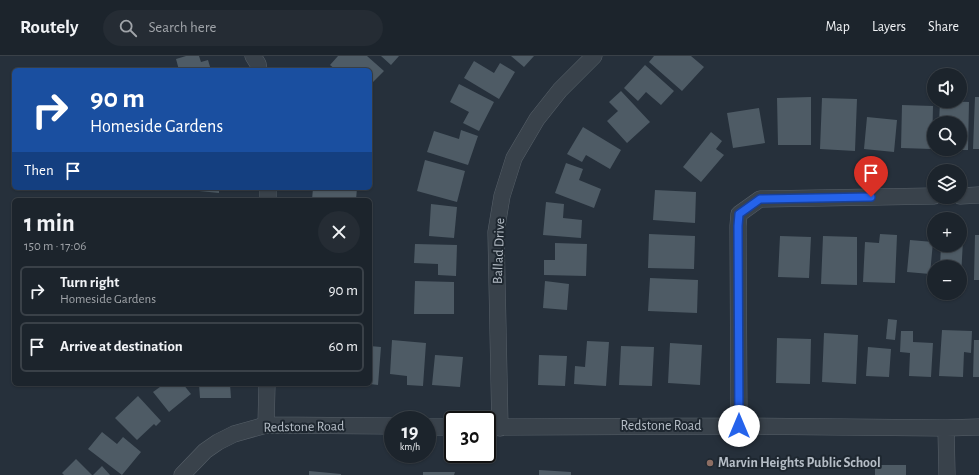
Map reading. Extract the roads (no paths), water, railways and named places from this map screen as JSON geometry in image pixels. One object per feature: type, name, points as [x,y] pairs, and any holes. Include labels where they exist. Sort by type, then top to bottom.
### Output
[{"type":"street","name":"Ballad Drive","points":[[494,411],[496,232],[502,196],[514,158],[537,119],[560,90],[594,56]]},
{"type":"street","points":[[967,196],[979,195]]},
{"type":"street","points":[[739,426],[739,214],[760,199],[927,196]]},
{"type":"street","points":[[266,425],[267,386]]},
{"type":"street","name":"Redstone Road","points":[[182,475],[205,451],[218,442],[234,434],[266,425],[384,426]]},
{"type":"street","name":"Redstone Road","points":[[496,427],[739,426],[946,428],[979,426]]},
{"type":"street","points":[[946,428],[947,475]]},
{"type":"place","name":"Marvin Heights Public School","points":[[710,463]]}]
